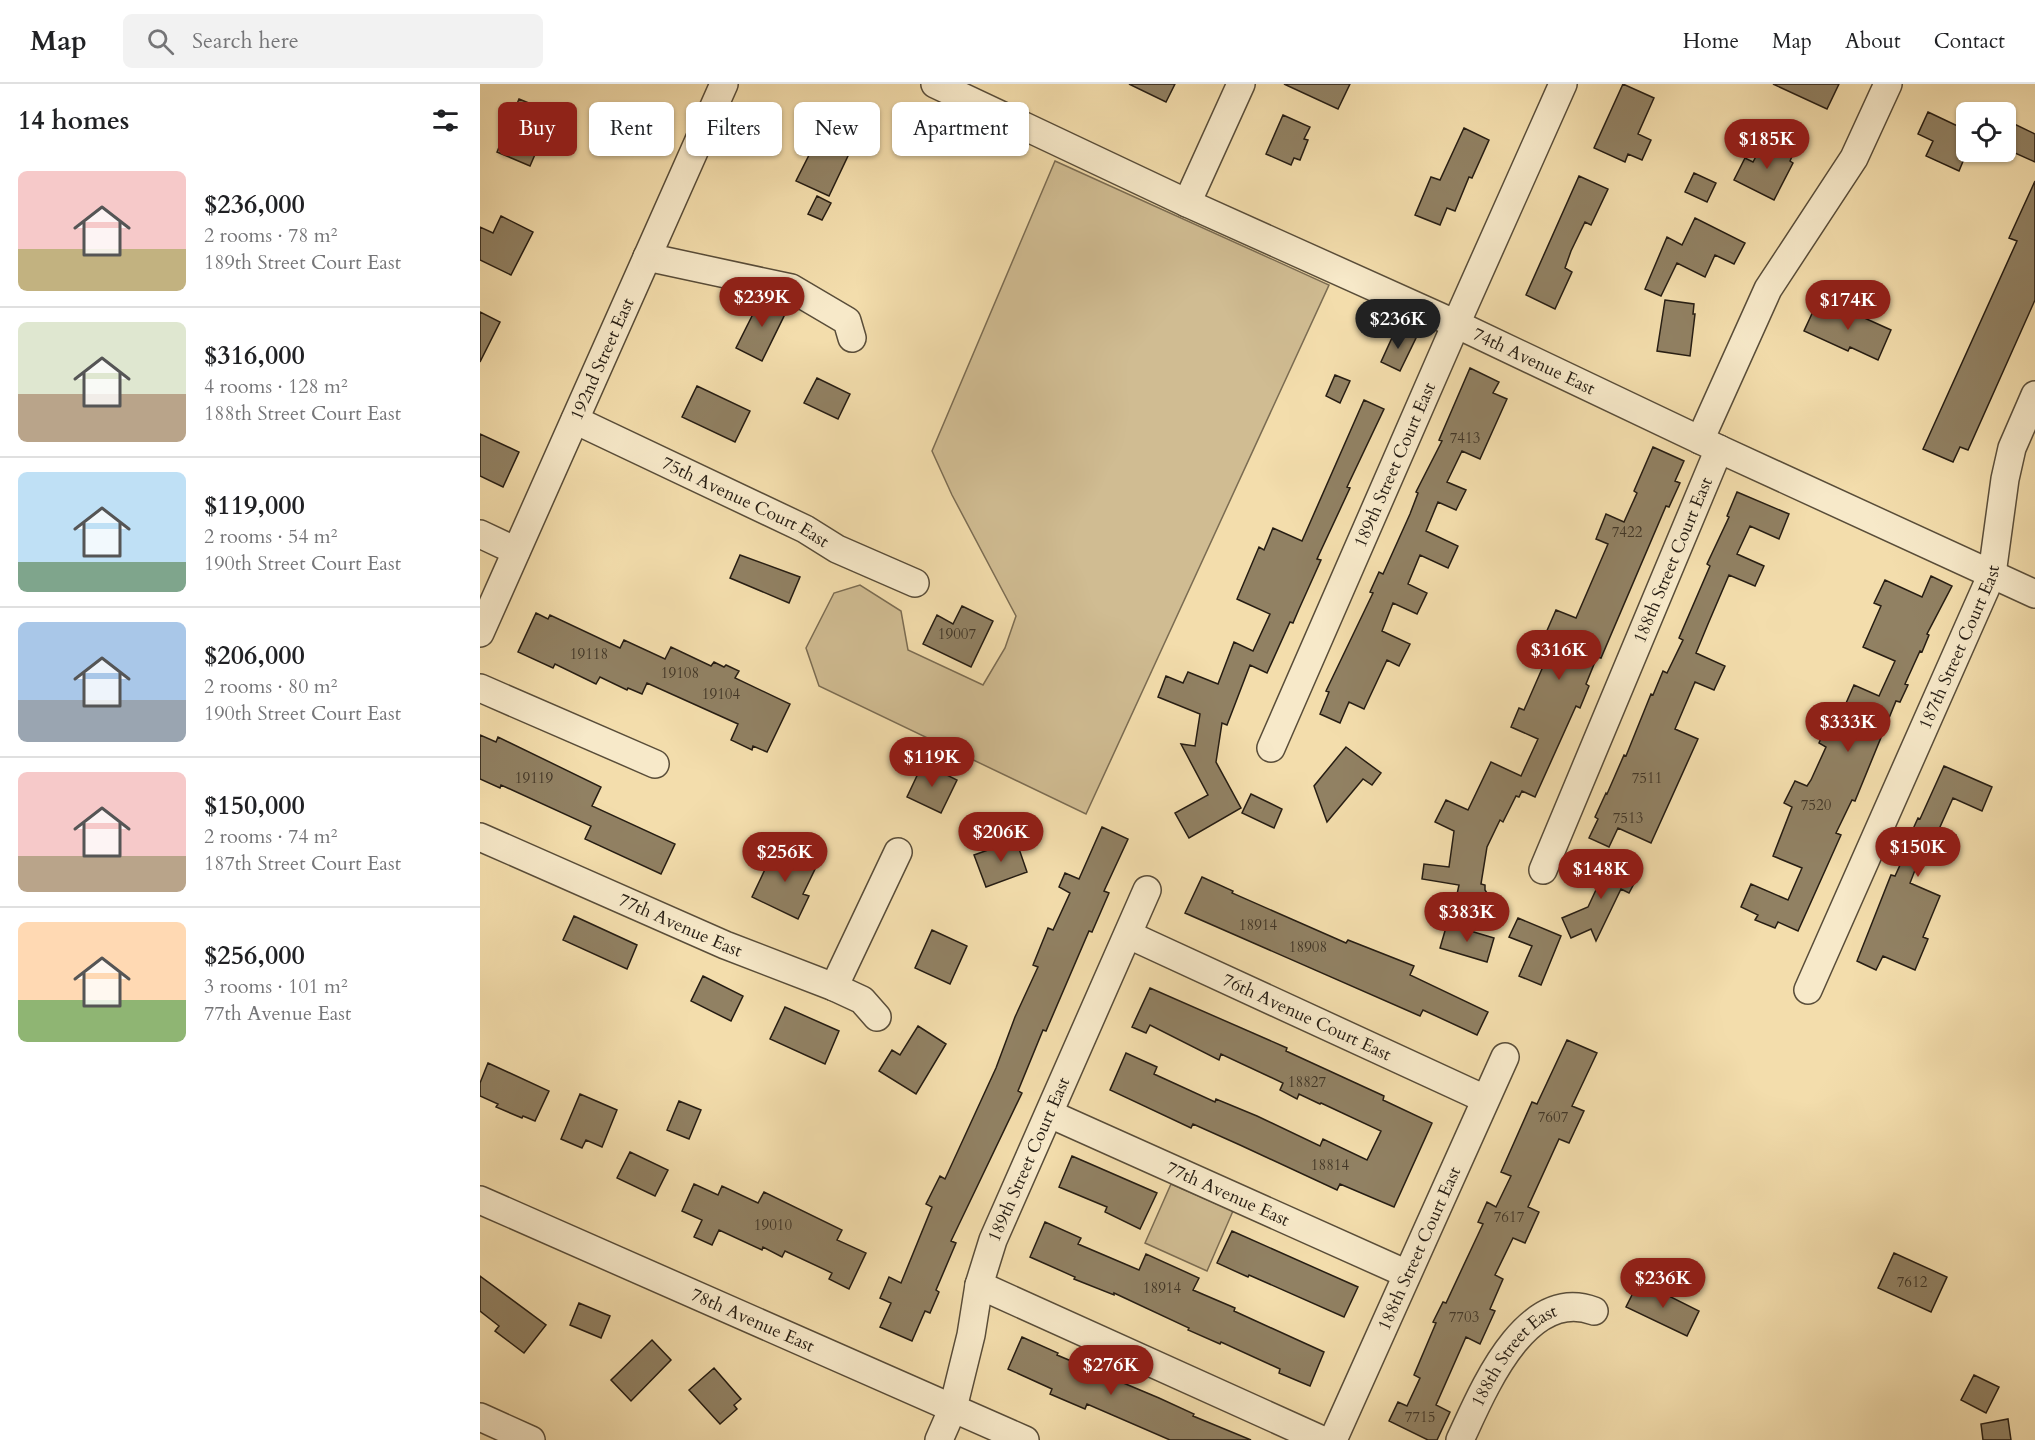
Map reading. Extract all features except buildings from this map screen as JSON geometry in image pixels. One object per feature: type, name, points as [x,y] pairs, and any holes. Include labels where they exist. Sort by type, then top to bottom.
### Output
[{"type":"street","name":"192nd Street East","points":[[480,633],[724,84]]},
{"type":"street","name":"74th Avenue East","points":[[935,84],[1187,203],[1456,324],[1709,445],[2035,594]]},
{"type":"street","points":[[1187,203],[1241,84]]},
{"type":"street","name":"189th Street Court East","points":[[1271,748],[1563,84]]},
{"type":"street","name":"188th Street Court East","points":[[1543,870],[1768,289],[1854,158],[1888,84]]},
{"type":"street","points":[[647,256],[791,288],[847,321],[852,338]]},
{"type":"street","name":"187th Street Court East","points":[[1808,990],[1992,574],[2005,479],[2012,448],[2027,434],[2035,395]]},
{"type":"street","name":"75th Avenue Court East","points":[[575,420],[805,529],[837,549],[915,583]]},
{"type":"street","points":[[480,534],[516,551]]},
{"type":"street","points":[[480,688],[655,764]]},
{"type":"street","name":"77th Avenue East","points":[[480,837],[724,945],[834,987],[862,1000],[878,1017]]},
{"type":"street","points":[[834,987],[898,852]]},
{"type":"street","name":"189th Street Court East","points":[[939,1440],[953,1408],[971,1335],[979,1285],[993,1240],[1147,890]]},
{"type":"street","name":"76th Avenue Court East","points":[[1129,935],[1485,1099]]},
{"type":"street","name":"188th Street Court East","points":[[1333,1440],[1505,1058]]},
{"type":"street","name":"77th Avenue East","points":[[1050,1114],[1407,1274]]},
{"type":"street","name":"78th Avenue East","points":[[480,1200],[1025,1440]]},
{"type":"street","points":[[979,1285],[1322,1440]]},
{"type":"street","name":"188th Street East","points":[[1460,1440],[1499,1361],[1516,1340],[1533,1324],[1558,1308],[1576,1306],[1594,1311]]},
{"type":"street","points":[[480,1417],[531,1440]]},
{"type":"shaded area","points":[[1055,161],[1329,285],[1086,814],[819,686],[806,648],[834,593],[860,585],[901,611],[908,650],[983,685],[1005,648],[1016,616],[952,495],[932,451]]},
{"type":"shaded area","points":[[1171,1184],[1233,1211],[1207,1271],[1145,1243]]}]
